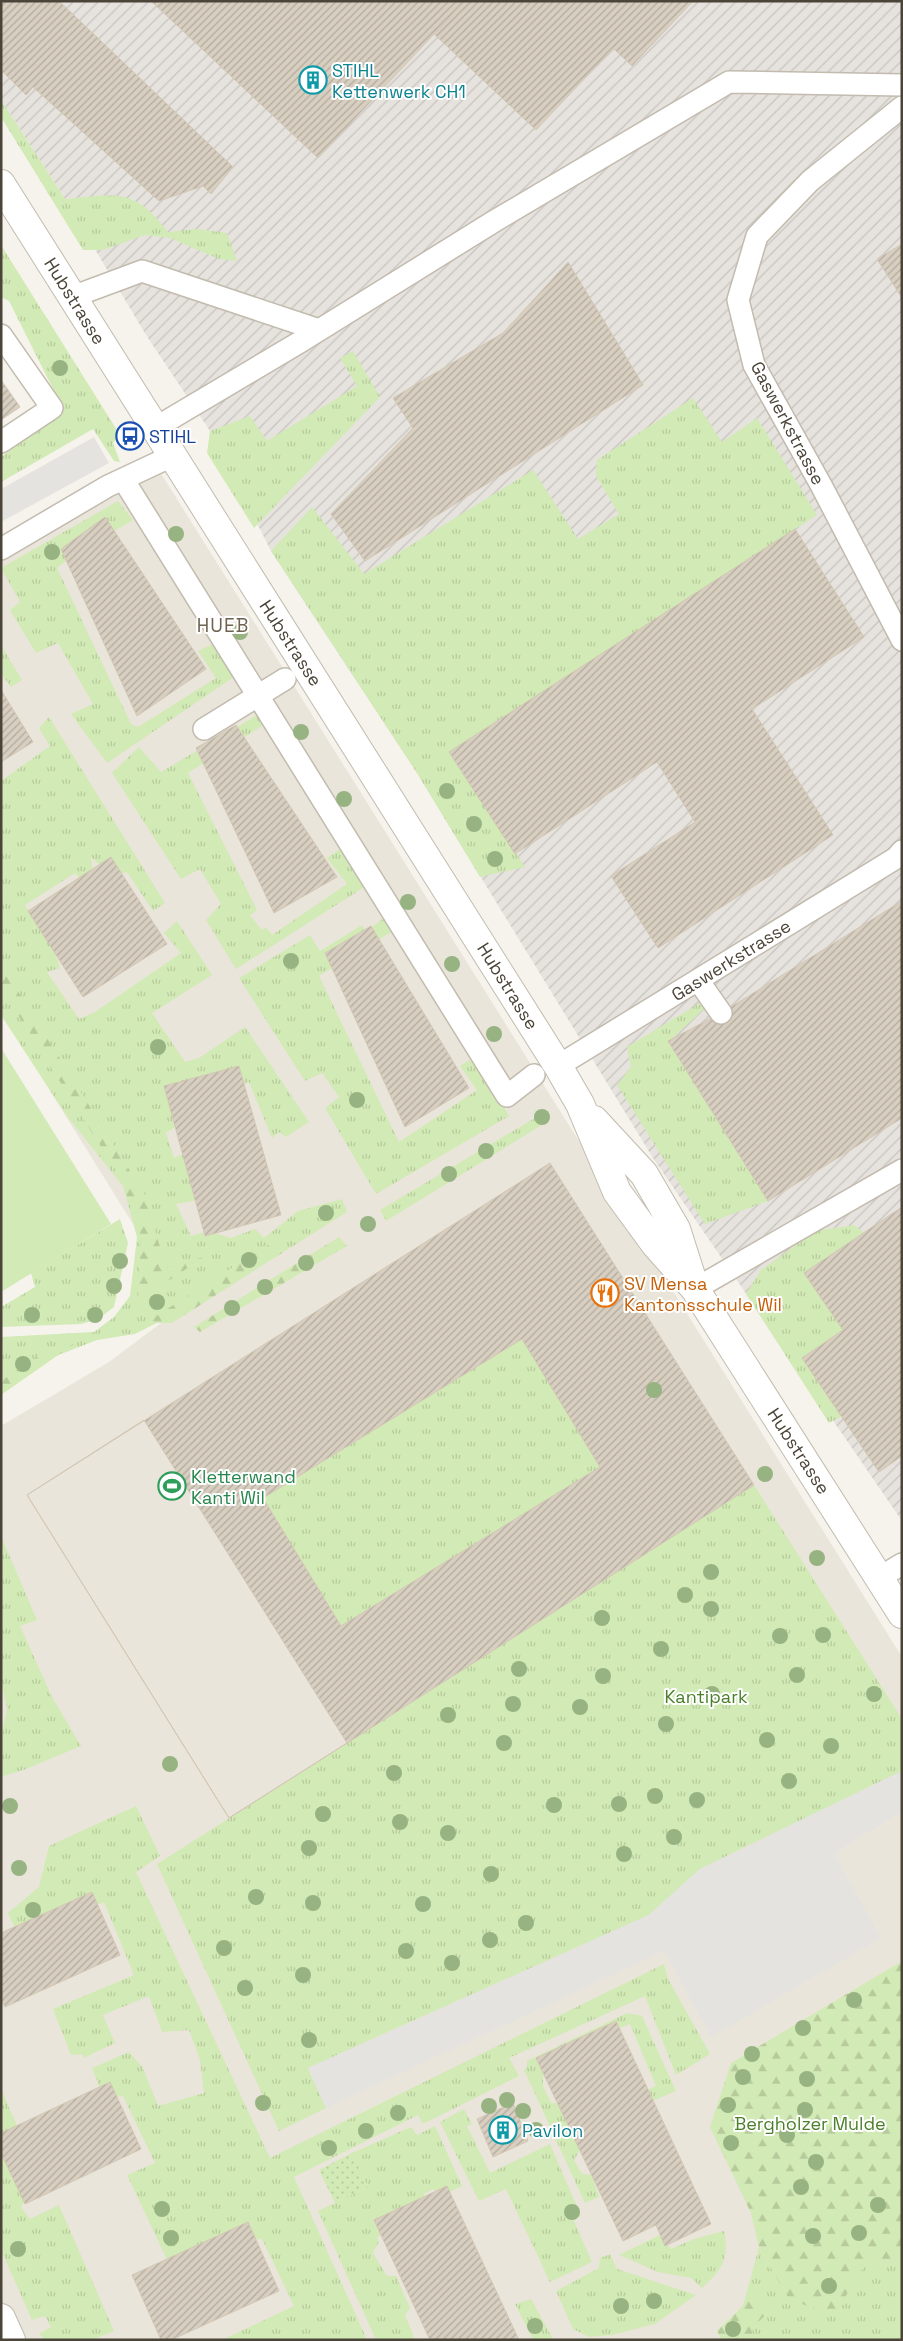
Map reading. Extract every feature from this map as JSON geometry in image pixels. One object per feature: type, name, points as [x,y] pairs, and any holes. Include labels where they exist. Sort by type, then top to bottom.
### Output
[{"type":"street","name":"Hubstrasse","points":[[1,184],[450,893],[546,1071],[580,1104],[644,1174],[676,1228],[695,1289],[902,1614]]},
{"type":"street","points":[[1,2318],[11,2340]]},
{"type":"lane","points":[[154,428],[319,330],[493,222],[729,82],[902,85]]},
{"type":"lane","name":"Gaswerkstrasse","points":[[902,107],[810,181],[757,236],[738,300],[754,366],[822,485],[902,640]]},
{"type":"lane","points":[[72,297],[142,271],[319,330]]},
{"type":"lane","points":[[1,335],[52,408],[1,442]]},
{"type":"lane","points":[[1,549],[123,479],[172,456]]},
{"type":"lane","points":[[123,479],[258,696]]},
{"type":"lane","points":[[204,728],[285,678]]},
{"type":"lane","name":"Gaswerkstrasse","points":[[258,696],[507,1096],[896,858],[902,850]]},
{"type":"lane","points":[[698,980],[721,1013]]},
{"type":"lane","points":[[695,1289],[902,1170]]},
{"type":"lane","points":[[879,1578],[902,1564]]},
{"type":"shaded area","points":[[1,1],[902,1],[902,1521],[653,1158],[417,773],[271,551],[210,431],[146,335],[65,199],[1,100]]},
{"type":"shaded area","points":[[94,437],[109,463],[1,522],[1,489]]},
{"type":"shaded area","points":[[150,456],[902,1657],[902,2340],[1,2340],[1,1426],[109,1362],[184,1306],[1,1012],[1,552]]},
{"type":"shaded area","points":[[902,1771],[902,1812],[834,1853],[881,1938],[711,2037],[664,1951],[326,2108],[308,2068],[649,1915],[700,1869]]},
{"type":"green space","points":[[1,100],[65,199],[98,196],[122,197],[133,200],[144,207],[156,217],[168,232],[197,229],[227,233],[237,261],[219,259],[170,238],[145,235],[103,250],[83,250],[1,117]]},
{"type":"green space","points":[[1,245],[120,435],[113,443],[120,462],[114,461],[93,429],[1,482],[1,457],[64,411],[9,301],[1,297]]},
{"type":"green space","points":[[353,351],[380,397],[254,528],[207,453],[210,431],[250,416],[267,441],[357,386],[340,358]]},
{"type":"green space","points":[[693,398],[722,442],[757,418],[817,515],[450,752],[525,867],[480,877],[417,773],[271,551],[312,507],[364,574],[533,470],[578,539],[619,514],[596,476],[597,460]]},
{"type":"green space","points":[[118,501],[133,520],[75,554],[57,568],[131,724],[138,727],[216,678],[198,651],[213,644],[234,677],[107,763],[71,714],[93,704],[58,643],[36,653],[10,610],[20,602],[1,568]]},
{"type":"green space","points":[[1,645],[22,680],[11,687],[1,674]]},
{"type":"green space","points":[[259,714],[265,724],[188,773],[257,910],[250,915],[262,930],[266,927],[272,935],[347,884],[327,858],[340,849],[366,886],[236,969],[206,920],[221,904],[200,869],[181,879],[112,773],[139,747],[161,772]]},
{"type":"green space","points":[[49,717],[165,903],[153,911],[127,872],[112,876],[91,857],[95,882],[86,886],[75,873],[25,905],[56,955],[60,968],[47,972],[79,1019],[95,1012],[181,953],[164,933],[177,921],[212,975],[152,1013],[185,1062],[199,1058],[245,1027],[309,1122],[286,1137],[279,1132],[272,1138],[249,1082],[235,1087],[166,1133],[174,1158],[183,1154],[198,1200],[176,1204],[191,1236],[208,1231],[231,1238],[255,1229],[264,1238],[298,1211],[342,1199],[347,1212],[282,1253],[196,1303],[135,1334],[97,1340],[38,1363],[1,1390],[1,1337],[94,1332],[114,1317],[130,1296],[137,1237],[123,1186],[66,1115],[1,1015],[1,781],[50,746],[39,728]]},
{"type":"green space","points":[[384,918],[393,931],[319,976],[399,1142],[477,1090],[460,1066],[474,1057],[509,1116],[376,1194],[325,1108],[339,1097],[322,1073],[305,1081],[239,978],[310,935],[320,951],[362,925],[366,931]]},
{"type":"green space","points":[[1,964],[145,1195],[166,1268],[204,1257],[138,1301],[141,1236],[120,1177],[1,988]]},
{"type":"green space","points":[[708,998],[715,999],[668,1042],[768,1201],[705,1224],[617,1085],[631,1067],[627,1047]]},
{"type":"green space","points":[[1,1048],[111,1224],[1,1292]]},
{"type":"green space","points":[[545,1112],[550,1120],[386,1221],[380,1210]]},
{"type":"green space","points":[[120,1219],[128,1243],[114,1307],[98,1319],[81,1324],[1,1327],[1,1307],[35,1287],[31,1273]]},
{"type":"green space","points":[[854,1225],[864,1233],[843,1330],[806,1364],[827,1396],[861,1406],[829,1423],[746,1294],[761,1270],[816,1231]]},
{"type":"green space","points":[[339,1237],[347,1246],[200,1332],[194,1327]]},
{"type":"green space","points":[[268,1245],[282,1253],[172,1323],[145,1323]]},
{"type":"green space","points":[[522,1339],[600,1467],[341,1626],[263,1498]]},
{"type":"green space","points":[[74,1344],[1,1395],[1,1381],[44,1352]]},
{"type":"green space","name":"Kantipark","points":[[754,1485],[902,1719],[902,1771],[700,1869],[649,1915],[308,2068],[326,2108],[279,2131],[157,1864]]},
{"type":"green space","points":[[1,1536],[37,1620],[20,1626],[52,1697],[81,1746],[26,1769],[1,1777],[1,1739],[7,1708],[1,1680]]},
{"type":"green space","points":[[136,1806],[160,1856],[136,1872],[270,2158],[664,1964],[668,1979],[710,2054],[676,2075],[645,1996],[509,2058],[519,2076],[423,2124],[418,2115],[294,2177],[367,2340],[222,2340],[294,2306],[262,2239],[230,2243],[171,2268],[127,2175],[155,2163],[123,2096],[104,2099],[92,2068],[129,2052],[143,2068],[158,2106],[204,2093],[200,2060],[189,2030],[162,2032],[149,1996],[103,2015],[115,2043],[84,2058],[82,2054],[71,2055],[53,2009],[134,1975],[104,1902],[20,1938],[8,1913],[39,1887],[49,1846]]},
{"type":"green space","name":"Bergholzer Mulde","points":[[902,1961],[902,2261],[865,2264],[834,2316],[789,2299],[759,2247],[751,2213],[710,2127],[731,2063]]},
{"type":"green space","points":[[627,2013],[642,2016],[676,2091],[650,2102],[643,2092],[656,2086],[630,2024],[605,2034],[581,2058],[543,2075],[543,2086],[551,2103],[560,2103],[580,2150],[574,2160],[582,2174],[592,2175],[599,2197],[585,2203],[524,2070],[527,2067],[527,2061]]},
{"type":"green space","points":[[1,2089],[21,2135],[27,2198],[21,2207],[30,2219],[59,2205],[114,2331],[92,2340],[45,2340],[39,2334],[51,2327],[45,2316],[32,2320],[1,2250]]},
{"type":"green space","points":[[464,2109],[472,2124],[467,2126],[490,2173],[550,2144],[581,2216],[573,2219],[592,2262],[550,2282],[506,2189],[479,2201],[440,2122]]},
{"type":"green space","points":[[435,2126],[462,2186],[441,2196],[433,2189],[424,2194],[423,2204],[415,2224],[377,2237],[379,2242],[373,2253],[387,2276],[396,2276],[410,2308],[405,2315],[415,2340],[376,2340],[318,2211],[368,2187],[352,2153],[411,2127],[417,2135]]},
{"type":"green space","points":[[352,2153],[368,2187],[335,2203],[319,2170]]},
{"type":"green space","points":[[724,2231],[726,2249],[723,2263],[715,2275],[702,2288],[691,2278],[658,2272],[619,2255],[660,2235],[671,2249],[694,2239]]},
{"type":"green space","points":[[759,2247],[789,2299],[865,2264],[902,2261],[902,2340],[723,2340],[717,2331],[743,2306]]},
{"type":"green space","points":[[610,2254],[617,2269],[696,2295],[655,2324],[612,2335],[589,2337],[573,2329],[556,2291],[599,2268],[600,2258]]},
{"type":"green space","points":[[748,2291],[772,2309],[753,2327],[751,2340],[721,2340],[717,2331],[743,2306]]},
{"type":"green space","points":[[531,2299],[553,2340],[533,2340],[515,2304]]},
{"type":"building","points":[[1,1],[59,1],[233,167],[211,194],[203,186],[159,201],[33,87],[26,95],[1,70]]},
{"type":"building","name":"STIHL Kettenwerk CH1","points":[[151,1],[465,1],[318,158]]},
{"type":"building","points":[[465,1],[693,1],[632,66],[613,48],[536,130],[434,34]]},
{"type":"building","points":[[902,244],[902,298],[877,259]]},
{"type":"building","points":[[568,262],[643,385],[365,561],[331,514],[413,428],[393,398],[503,333]]},
{"type":"building","points":[[1,380],[20,407],[1,420]]},
{"type":"building","points":[[105,517],[206,669],[137,716],[61,549]]},
{"type":"building","points":[[795,529],[864,637],[752,709],[833,835],[658,948],[611,876],[695,822],[657,762],[515,854],[449,752]]},
{"type":"building","points":[[1,690],[33,742],[1,762]]},
{"type":"building","points":[[236,725],[337,877],[274,913],[196,748]]},
{"type":"building","points":[[111,857],[167,944],[83,997],[28,911]]},
{"type":"building","points":[[902,901],[902,1118],[768,1201],[668,1041],[721,1013]]},
{"type":"building","points":[[371,926],[469,1088],[405,1127],[325,953]]},
{"type":"building","points":[[239,1066],[281,1215],[205,1236],[164,1086]]},
{"type":"building","points":[[550,1163],[754,1485],[229,1818],[27,1495]],"holes":[[[522,1339],[600,1467],[341,1626],[263,1498]]]},
{"type":"building","points":[[902,1207],[902,1456],[879,1472],[802,1358],[843,1330],[804,1273]]},
{"type":"building","points":[[144,1420],[347,1743],[229,1818],[27,1495]]},
{"type":"building","points":[[92,1892],[120,1955],[5,2007],[1,1999],[1,1933]]},
{"type":"building","points":[[616,2021],[711,2224],[665,2246],[656,2225],[623,2241],[536,2058]]},
{"type":"building","points":[[110,2082],[141,2149],[25,2204],[1,2153],[1,2133]]},
{"type":"building","name":"Pavilon","points":[[513,2103],[528,2141],[493,2157],[477,2119]]},
{"type":"building","points":[[447,2186],[519,2340],[430,2340],[374,2220]]},
{"type":"building","points":[[248,2222],[279,2291],[171,2340],[161,2340],[132,2275]]},
{"type":"place","name":"STIHL Kettenwerk CH1","points":[[313,80]]},
{"type":"place","name":"STIHL","points":[[130,436]]},
{"type":"place","name":"SV Mensa Kantonsschule Wil","points":[[605,1293]]},
{"type":"place","name":"Kletterwand Kanti Wil","points":[[172,1486]]},
{"type":"place","name":"Pavilon","points":[[503,2130]]},
{"type":"district","name":"HUEB","points":[[223,625]]}]
